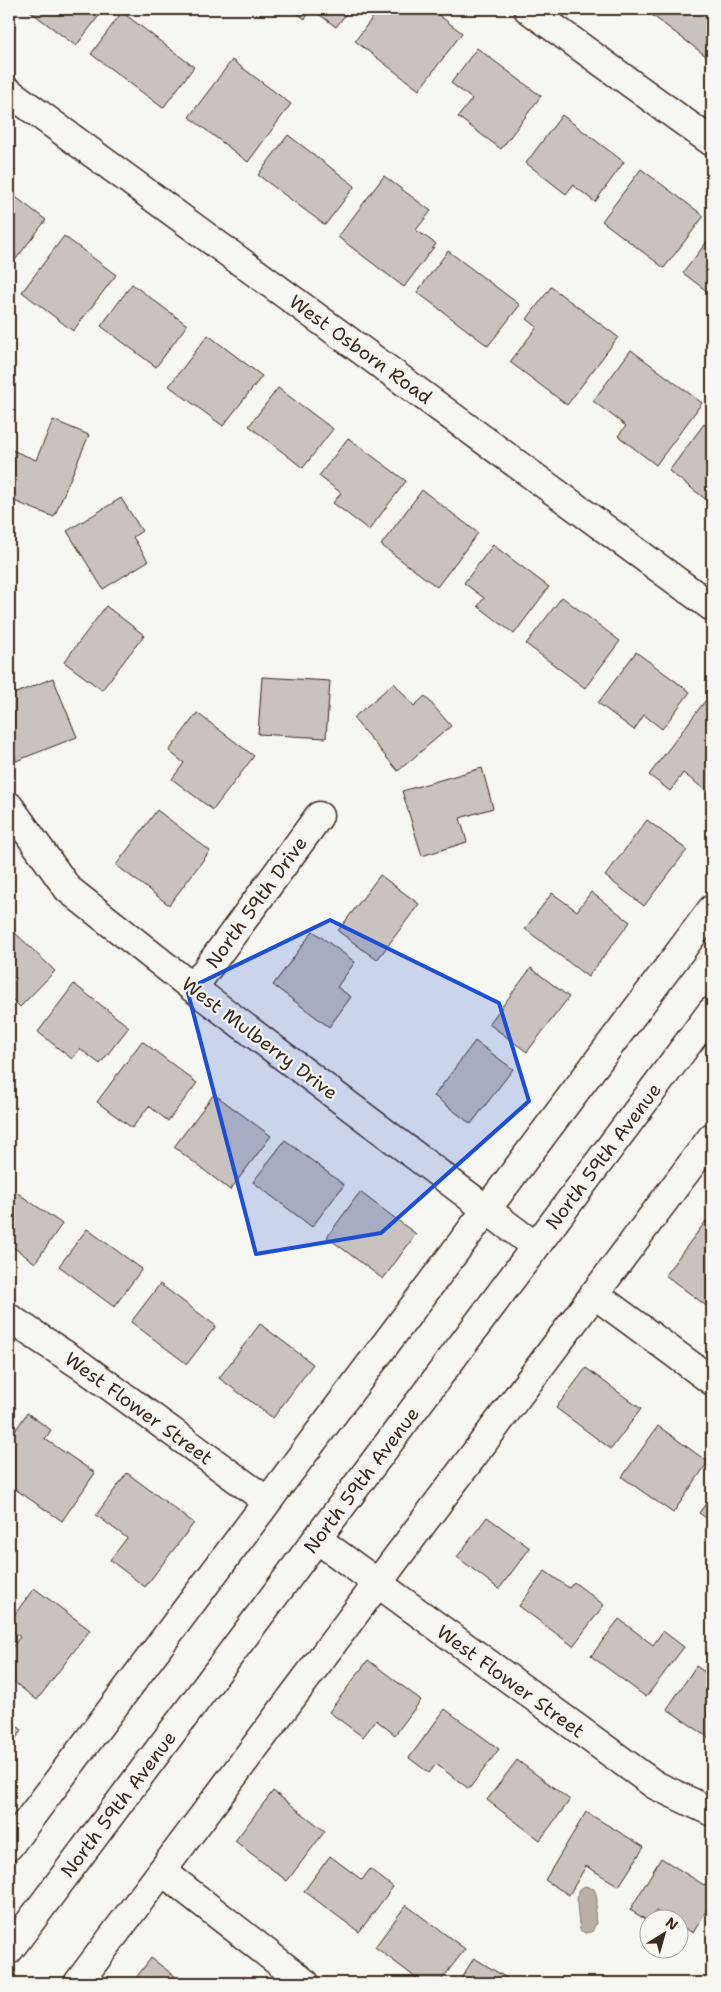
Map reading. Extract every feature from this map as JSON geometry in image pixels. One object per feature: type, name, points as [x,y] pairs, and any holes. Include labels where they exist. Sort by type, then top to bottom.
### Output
[{"type":"street","points":[[528,9],[712,142]]},
{"type":"street","name":"West Osborn Road","points":[[9,92],[712,607]]},
{"type":"street","name":"West Mulberry Drive","points":[[9,806],[68,888],[193,988],[535,1246]]},
{"type":"street","name":"North 59th Drive","points":[[193,988],[319,816]]},
{"type":"street","points":[[9,1846],[712,909]]},
{"type":"street","name":"North 59th Avenue","points":[[9,1950],[712,1011]]},
{"type":"street","points":[[78,1983],[712,1137]]},
{"type":"street","points":[[594,1294],[712,1381]]},
{"type":"street","name":"West Flower Street","points":[[9,1318],[82,1366],[267,1501]]},
{"type":"street","name":"West Flower Street","points":[[317,1539],[377,1585],[655,1785],[712,1812]]},
{"type":"street","points":[[162,1871],[305,1983]]},
{"type":"highlighted area","points":[[330,920],[499,1003],[529,1101],[381,1233],[256,1254],[187,989]]},
{"type":"shaded area","points":[[585,1886],[594,1889],[597,1902],[596,1923],[592,1932],[585,1933],[580,1930],[577,1900],[578,1890]]},
{"type":"building","points":[[27,9],[104,9],[76,46]]},
{"type":"building","points":[[291,9],[312,9],[305,19]]},
{"type":"building","points":[[312,9],[350,9],[336,27]]},
{"type":"building","points":[[379,9],[431,9],[462,33],[419,90],[355,41]]},
{"type":"building","points":[[644,9],[712,9],[712,48],[706,56]]},
{"type":"building","points":[[122,12],[194,67],[163,108],[91,54]]},
{"type":"building","points":[[477,48],[541,96],[501,149],[458,117],[472,99],[451,83]]},
{"type":"building","points":[[232,60],[291,104],[248,162],[189,117]]},
{"type":"building","points":[[562,115],[624,162],[595,202],[573,185],[566,194],[526,163]]},
{"type":"building","points":[[288,135],[355,186],[325,225],[258,175]]},
{"type":"building","points":[[641,169],[704,216],[664,268],[602,221]]},
{"type":"building","points":[[384,176],[431,211],[416,230],[436,244],[404,287],[338,237]]},
{"type":"building","points":[[9,192],[46,220],[16,259],[9,253]]},
{"type":"building","points":[[712,235],[712,295],[683,273]]},
{"type":"building","points":[[64,236],[116,275],[73,331],[22,292]]},
{"type":"building","points":[[448,251],[520,305],[488,346],[417,292]]},
{"type":"building","points":[[132,284],[187,325],[156,367],[101,326]]},
{"type":"building","points":[[551,287],[618,337],[567,405],[510,362],[537,327],[527,319]]},
{"type":"building","points":[[208,335],[262,376],[223,426],[169,386]]},
{"type":"building","points":[[631,350],[702,403],[656,465],[618,436],[626,426],[593,401]]},
{"type":"building","points":[[278,388],[333,429],[303,468],[249,426]]},
{"type":"building","points":[[53,420],[89,435],[54,517],[9,499],[9,457],[12,450],[36,460]]},
{"type":"building","points":[[704,424],[712,430],[712,504],[669,471]]},
{"type":"building","points":[[348,438],[406,481],[369,530],[333,503],[341,493],[319,476]]},
{"type":"building","points":[[422,490],[478,533],[437,587],[381,545]]},
{"type":"building","points":[[121,498],[142,531],[133,537],[148,561],[103,589],[67,531]]},
{"type":"building","points":[[493,545],[549,587],[514,634],[478,606],[484,598],[464,583]]},
{"type":"building","points":[[562,597],[620,641],[585,688],[526,644]]},
{"type":"building","points":[[106,606],[144,635],[102,690],[64,662]]},
{"type":"building","points":[[636,652],[690,692],[662,729],[644,715],[634,730],[598,703]]},
{"type":"building","points":[[262,677],[330,681],[326,738],[258,734]]},
{"type":"building","points":[[53,678],[77,737],[16,761],[9,743],[9,696]]},
{"type":"building","points":[[394,683],[414,706],[425,696],[451,726],[398,771],[353,718]]},
{"type":"building","points":[[705,701],[712,706],[712,795],[683,773],[670,791],[649,775]]},
{"type":"building","points":[[197,713],[254,756],[213,810],[172,779],[184,763],[169,751]]},
{"type":"building","points":[[482,768],[493,808],[460,818],[467,842],[422,856],[402,791]]},
{"type":"building","points":[[157,810],[210,851],[169,905],[116,865]]},
{"type":"building","points":[[647,820],[687,850],[644,906],[605,876]]},
{"type":"building","points":[[380,875],[419,904],[377,960],[338,931]]},
{"type":"building","points":[[591,892],[630,922],[588,977],[525,929],[552,893],[577,911]]},
{"type":"building","points":[[9,927],[55,971],[20,1007],[9,996]]},
{"type":"building","points":[[313,931],[355,962],[337,987],[351,997],[329,1027],[273,985]]},
{"type":"building","points":[[531,968],[569,997],[527,1052],[489,1024]]},
{"type":"building","points":[[74,984],[129,1027],[100,1064],[80,1049],[72,1059],[38,1032]]},
{"type":"building","points":[[142,1041],[197,1083],[168,1121],[149,1106],[132,1128],[97,1102]]},
{"type":"building","points":[[475,1041],[513,1069],[471,1124],[434,1096]]},
{"type":"building","points":[[214,1094],[271,1136],[230,1190],[174,1147]]},
{"type":"building","points":[[285,1140],[344,1185],[312,1227],[253,1182]]},
{"type":"building","points":[[9,1187],[62,1224],[35,1263],[9,1244]]},
{"type":"building","points":[[360,1192],[416,1234],[383,1279],[327,1237]]},
{"type":"building","points":[[706,1221],[712,1226],[712,1310],[665,1275]]},
{"type":"building","points":[[87,1229],[142,1269],[114,1307],[59,1266]]},
{"type":"building","points":[[160,1284],[216,1326],[187,1364],[131,1322]]},
{"type":"building","points":[[260,1324],[313,1364],[273,1418],[219,1378]]},
{"type":"building","points":[[586,1368],[641,1409],[611,1449],[556,1408]]},
{"type":"building","points":[[27,1413],[51,1430],[45,1439],[95,1473],[62,1521],[9,1485],[9,1440]]},
{"type":"building","points":[[658,1426],[708,1462],[673,1513],[622,1477]]},
{"type":"building","points":[[127,1473],[194,1523],[145,1587],[110,1560],[127,1538],[96,1515]]},
{"type":"building","points":[[712,1495],[712,1522],[699,1513]]},
{"type":"building","points":[[487,1517],[530,1548],[499,1589],[457,1557]]},
{"type":"building","points":[[545,1571],[569,1588],[574,1582],[604,1605],[573,1646],[519,1606]]},
{"type":"building","points":[[34,1588],[90,1630],[37,1700],[9,1678],[9,1651],[20,1637],[9,1628],[9,1622]]},
{"type":"building","points":[[619,1619],[653,1645],[663,1631],[684,1647],[646,1697],[591,1656]]},
{"type":"building","points":[[368,1660],[421,1700],[395,1735],[376,1720],[363,1737],[329,1712]]},
{"type":"building","points":[[696,1666],[712,1677],[712,1740],[667,1709]]},
{"type":"building","points":[[445,1709],[499,1749],[469,1789],[436,1764],[429,1773],[409,1758]]},
{"type":"building","points":[[9,1720],[22,1730],[9,1748]]},
{"type":"building","points":[[517,1760],[570,1800],[540,1840],[487,1800]]},
{"type":"building","points":[[273,1791],[325,1831],[287,1881],[235,1841]]},
{"type":"building","points":[[586,1812],[644,1847],[619,1886],[586,1866],[569,1895],[545,1880]]},
{"type":"building","points":[[330,1856],[362,1880],[370,1869],[393,1887],[359,1932],[304,1891]]},
{"type":"building","points":[[661,1858],[712,1890],[712,1901],[693,1933],[688,1930],[688,1910],[638,1910],[638,1915],[630,1910]]},
{"type":"building","points":[[406,1905],[465,1949],[439,1983],[423,1983],[375,1947]]},
{"type":"building","points":[[151,1958],[184,1983],[132,1983]]},
{"type":"building","points":[[474,1958],[515,1983],[458,1983]]}]
